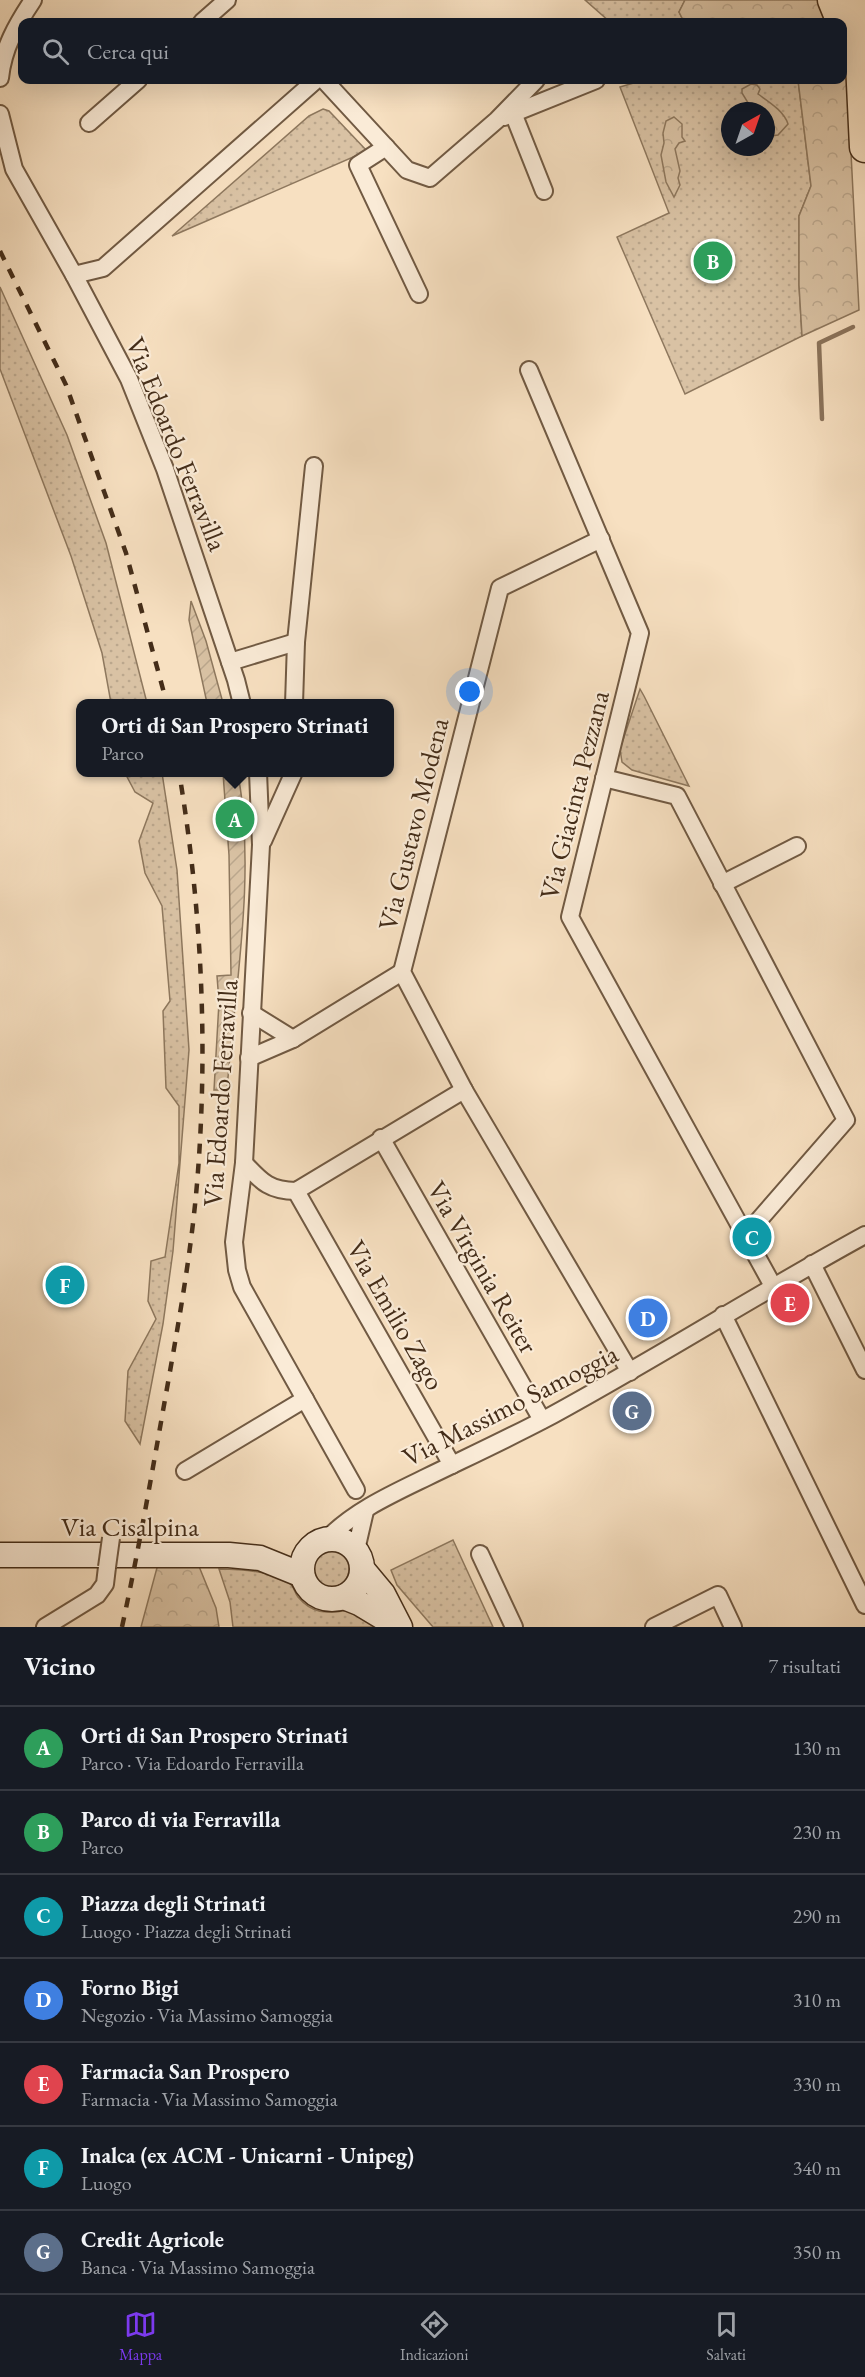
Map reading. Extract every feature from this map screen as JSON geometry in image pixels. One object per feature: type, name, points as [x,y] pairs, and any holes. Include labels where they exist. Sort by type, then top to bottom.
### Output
[{"type":"highway","points":[[833,0],[840,18]]},
{"type":"highway","points":[[858,0],[865,147]]},
{"type":"highway","points":[[847,35],[863,94]]},
{"type":"main road","name":"Via Cisalpina","points":[[260,1558],[319,1544],[343,1541],[383,1594],[400,1627]]},
{"type":"main road","points":[[302,1575],[304,1556],[319,1544]]},
{"type":"main road","name":"Via Cisalpina","points":[[0,1556],[229,1555],[260,1558],[302,1575],[311,1591],[318,1596],[327,1599],[344,1597],[400,1627]]},
{"type":"main road","points":[[344,1597],[357,1586],[359,1560]]},
{"type":"street","points":[[22,18],[33,0]]},
{"type":"street","points":[[207,18],[227,0]]},
{"type":"street","points":[[0,78],[3,55],[18,25]]},
{"type":"street","points":[[89,123],[133,84]]},
{"type":"street","points":[[74,275],[103,268],[311,84]]},
{"type":"street","points":[[328,84],[407,170],[430,178],[497,120],[532,84]]},
{"type":"street","points":[[497,120],[586,84]]},
{"type":"street","points":[[513,113],[544,191]]},
{"type":"street","name":"Via Edoardo Ferravilla","points":[[0,114],[14,169],[129,379],[162,460],[241,699]]},
{"type":"street","points":[[386,147],[358,165],[419,294]]},
{"type":"street","name":"Via Giacinta Pezzana","points":[[529,370],[640,633],[570,916],[773,1286]]},
{"type":"street","points":[[294,699],[296,642],[314,466]]},
{"type":"street","name":"Via Gustavo Modena","points":[[601,539],[500,588],[402,972],[464,1090],[630,1372]]},
{"type":"street","points":[[230,662],[296,642]]},
{"type":"street","name":"Via Edoardo Ferravilla","points":[[258,777],[261,845],[244,1162],[234,1242],[237,1270],[242,1287],[356,1490]]},
{"type":"street","points":[[261,845],[292,777]]},
{"type":"street","points":[[604,778],[677,796],[846,1120],[745,1236]]},
{"type":"street","points":[[722,884],[797,846]]},
{"type":"street","name":"Via Gustavo Modena","points":[[249,1058],[293,1039],[402,972]]},
{"type":"street","points":[[251,1012],[293,1039]]},
{"type":"street","points":[[244,1162],[259,1180],[268,1186],[280,1191],[296,1191],[464,1090]]},
{"type":"street","name":"Via Virginia Reiter","points":[[381,1138],[542,1420]]},
{"type":"street","name":"Via Emilio Zago","points":[[296,1191],[452,1465]]},
{"type":"street","name":"Via Massimo Samoggia","points":[[319,1544],[375,1503],[542,1420],[630,1372],[723,1315],[865,1235]]},
{"type":"street","points":[[812,1264],[865,1370]]},
{"type":"street","points":[[723,1315],[865,1605]]},
{"type":"street","points":[[185,1472],[305,1399]]},
{"type":"street","points":[[359,1560],[365,1511]]},
{"type":"street","points":[[45,1627],[100,1593],[105,1584],[111,1538]]},
{"type":"street","points":[[480,1554],[514,1627]]},
{"type":"street","points":[[654,1627],[718,1595],[733,1627]]},
{"type":"green space","points":[[585,0],[685,0],[679,12],[682,18],[605,18]]},
{"type":"green space","points":[[685,0],[825,0],[835,18],[682,18],[679,12]]},
{"type":"green space","points":[[847,74],[859,310],[802,336],[799,216],[811,186],[798,84],[847,84]]},
{"type":"green space","points":[[630,84],[798,84],[811,186],[799,216],[802,336],[685,394],[617,237],[669,213],[620,87]]},
{"type":"green space","points":[[751,84],[757,85],[760,89],[758,94],[769,102],[748,102],[742,89]]},
{"type":"green space","points":[[775,106],[788,124],[775,135]]},
{"type":"green space","points":[[323,109],[329,111],[367,151],[172,236],[309,116]]},
{"type":"green space","points":[[674,117],[682,124],[682,137],[685,141],[679,143],[675,149],[680,171],[678,178],[680,185],[674,197],[666,182],[661,155],[666,121]]},
{"type":"green space","points":[[0,287],[67,435],[106,543],[146,699],[110,699],[102,653],[71,556],[0,369]]},
{"type":"green space","points":[[191,601],[206,641],[222,699],[206,699],[189,620]]},
{"type":"green space","points":[[640,689],[689,786],[632,770],[622,762],[620,749]]},
{"type":"green space","points":[[127,777],[163,777],[177,870],[189,1050],[173,1251],[163,1324],[140,1444],[125,1421],[128,1371],[156,1319],[148,1301],[151,1261],[165,1257],[179,1163],[179,1106],[166,1088],[163,1011],[170,1001],[162,906],[145,873],[139,841],[153,803],[135,792]]},
{"type":"green space","points":[[223,777],[239,777],[245,852],[245,891],[239,971],[227,1090],[214,1090],[219,1002],[217,976],[231,975],[229,855]]},
{"type":"green space","points":[[453,1540],[493,1627],[433,1627],[397,1585],[391,1570]]},
{"type":"green space","points":[[331,1551],[344,1556],[349,1569],[344,1582],[331,1587],[318,1582],[313,1569],[318,1556]]},
{"type":"green space","points":[[158,1564],[198,1564],[216,1608],[219,1627],[141,1627]]},
{"type":"green space","points":[[219,1569],[254,1571],[272,1575],[290,1583],[298,1597],[311,1608],[323,1612],[353,1610],[376,1627],[233,1627],[230,1602]]},
{"type":"waterway","points":[[822,419],[819,343],[853,327]]},
{"type":"railway","points":[[0,251],[66,385],[126,553],[166,699]]},
{"type":"railway","points":[[122,1627],[178,1326],[190,1249],[198,1171],[202,1071],[200,971],[193,871],[180,777]]},
{"type":"place","name":"Parco di via Ferravilla","points":[[713,261]]},
{"type":"place","name":"Orti di San Prospero Strinati","points":[[235,819]]},
{"type":"place","name":"Piazza degli Strinati","points":[[752,1237]]},
{"type":"place","name":"Inalca (ex ACM - Unicarni - Unipeg)","points":[[65,1285]]},
{"type":"place","name":"Farmacia San Prospero","points":[[790,1303]]},
{"type":"place","name":"Forno Bigi","points":[[648,1318]]},
{"type":"place","name":"Credit Agricole","points":[[632,1411]]}]
